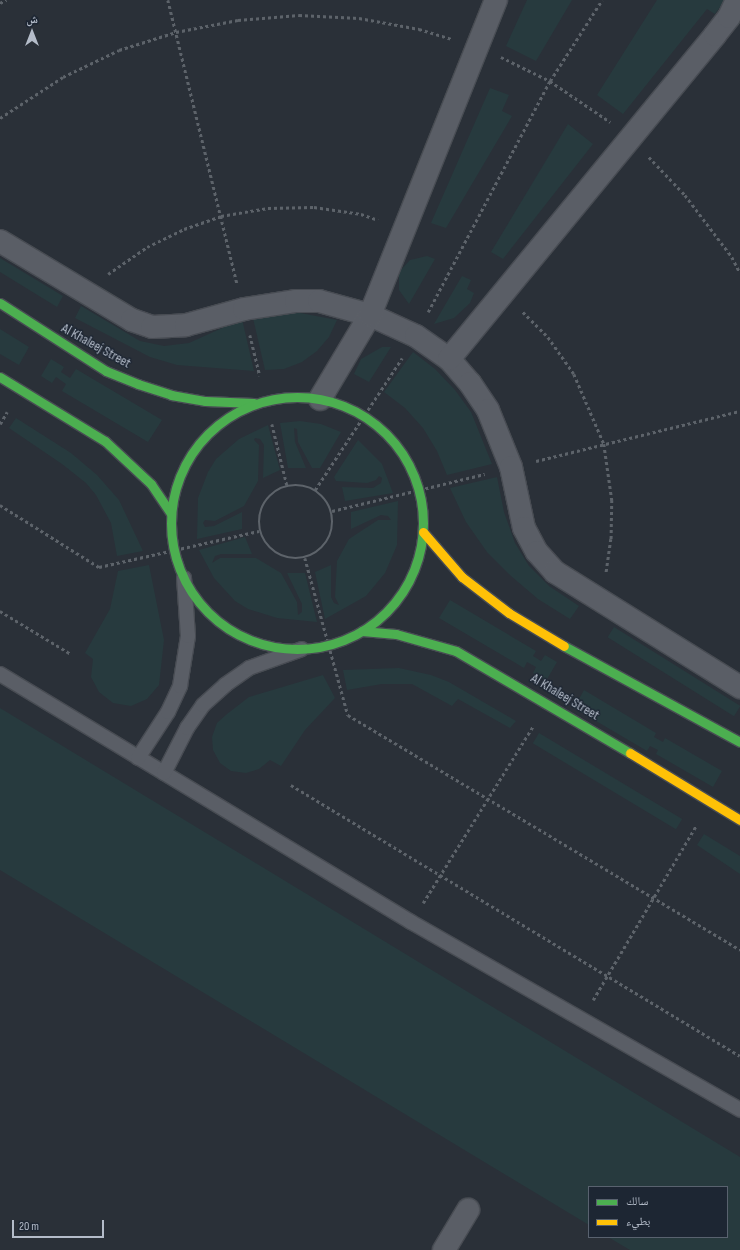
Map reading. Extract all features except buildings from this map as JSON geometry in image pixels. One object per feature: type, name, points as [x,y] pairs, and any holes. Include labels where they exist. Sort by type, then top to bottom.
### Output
[{"type":"main road","name":"Al Khaleej Street","points":[[0,303],[106,371],[138,384],[171,395],[205,401],[262,402]]},
{"type":"main road","points":[[0,377],[105,441],[151,484],[171,514]]},
{"type":"main road","points":[[293,397],[320,399],[344,406],[365,417],[390,438],[409,464],[420,490],[423,532],[418,562],[405,589],[386,613],[362,631],[329,645],[302,649],[273,646],[245,638],[226,627],[199,603],[184,578],[173,550],[171,514],[177,485],[189,458],[207,434],[231,416],[262,402],[293,397]]},
{"type":"main road","points":[[423,532],[462,577],[509,613],[577,654],[740,742]]},
{"type":"main road","name":"Al Khaleej Street","points":[[362,631],[396,634],[456,651],[548,702],[740,820]]},
{"type":"street","points":[[320,399],[370,315],[496,0]]},
{"type":"street","points":[[449,359],[505,294],[590,185],[631,138],[715,35],[729,17],[737,0]]},
{"type":"street","points":[[0,242],[132,320],[152,327],[186,325],[244,309],[296,302],[319,302],[370,315],[416,336],[449,359],[470,383],[498,432],[511,467],[524,528],[537,552],[556,572],[599,601],[740,687]]},
{"type":"street","points":[[444,1250],[468,1210]]},
{"type":"lane","points":[[138,758],[168,712],[180,686],[188,636],[184,578]]},
{"type":"lane","points":[[164,773],[202,705],[225,685],[249,668],[302,649]]},
{"type":"lane","points":[[0,674],[411,922],[740,1110]]},
{"type":"path","points":[[0,3],[6,0]]},
{"type":"path","points":[[168,0],[244,309],[262,402],[287,485]]},
{"type":"path","points":[[315,490],[365,417],[416,336],[550,81],[602,0]]},
{"type":"path","points":[[0,118],[63,76],[119,50],[176,32],[238,20],[299,15],[359,18],[420,29],[478,48],[550,81],[598,112],[631,138],[686,195],[732,257],[740,273]]},
{"type":"path","points":[[86,293],[147,246],[184,229],[221,216],[268,208],[314,207],[361,214],[406,228]]},
{"type":"path","points":[[505,294],[548,337],[574,374],[604,444],[612,500],[611,539],[599,601]]},
{"type":"path","points":[[287,485],[302,485],[315,490],[328,502],[333,523],[325,545],[305,558],[285,558],[269,548],[259,531],[258,519],[261,508],[276,489],[287,485]]},
{"type":"path","points":[[0,505],[99,567],[259,531]]},
{"type":"path","points":[[305,558],[348,715],[740,950]]},
{"type":"path","points":[[0,611],[71,654]]},
{"type":"path","points":[[411,922],[548,702]]},
{"type":"path","points":[[291,786],[740,1056]]},
{"type":"path","points":[[581,1020],[710,802]]},
{"type":"green space","points":[[527,0],[572,0],[536,61],[506,46]]},
{"type":"green space","points":[[657,0],[725,0],[715,14],[707,9],[623,114],[597,95]]},
{"type":"green space","points":[[490,88],[509,95],[502,111],[512,116],[446,228],[431,223]]},
{"type":"green space","points":[[568,124],[593,144],[503,259],[491,252]]},
{"type":"green space","points":[[427,256],[435,259],[409,304],[399,290],[399,272],[410,260]]},
{"type":"green space","points":[[0,258],[63,296],[57,307],[0,272]]},
{"type":"green space","points":[[462,276],[471,280],[467,289],[474,293],[470,303],[454,318],[434,324]]},
{"type":"green space","points":[[81,306],[140,341],[164,346],[189,343],[242,319],[254,371],[177,365],[150,357],[75,318]]},
{"type":"green space","points":[[295,312],[337,320],[329,337],[317,351],[302,362],[284,369],[265,370],[253,318]]},
{"type":"green space","points":[[0,329],[29,347],[19,365],[0,354]]},
{"type":"green space","points":[[382,347],[391,347],[369,382],[354,374],[361,359]]},
{"type":"green space","points":[[413,352],[435,369],[455,390],[471,412],[492,464],[447,475],[437,451],[423,428],[405,408],[384,392]]},
{"type":"green space","points":[[51,359],[64,367],[61,372],[70,378],[76,369],[162,420],[148,442],[62,391],[66,384],[56,377],[52,383],[41,376]]},
{"type":"green space","points":[[16,418],[71,453],[97,475],[119,500],[143,551],[117,556],[111,523],[96,495],[86,483],[62,464],[9,428]]},
{"type":"green space","points":[[300,421],[321,424],[341,432],[320,468],[312,468],[298,442],[297,429],[294,428],[295,442],[306,468],[288,468],[280,423]]},
{"type":"green space","points":[[268,425],[280,470],[263,478],[264,445],[260,439],[255,438],[254,440],[259,445],[258,481],[244,506],[215,521],[205,520],[203,523],[205,527],[214,526],[242,512],[242,529],[197,539],[198,498],[208,472],[216,459],[239,439]]},
{"type":"green space","points":[[358,440],[382,464],[393,493],[345,501],[342,487],[373,488],[381,483],[382,478],[379,476],[376,480],[367,483],[336,481],[334,477]]},
{"type":"green space","points":[[497,477],[504,512],[515,543],[529,566],[549,586],[579,606],[570,619],[538,599],[511,576],[487,552],[466,522],[450,488]]},
{"type":"green space","points":[[398,501],[397,545],[385,573],[366,596],[325,619],[315,572],[331,565],[331,597],[334,603],[339,605],[335,597],[337,561],[349,539],[378,520],[391,520],[388,516],[381,515],[351,529],[351,512]]},
{"type":"green space","points":[[245,537],[252,554],[221,554],[215,556],[212,563],[220,558],[256,558],[281,573],[297,602],[298,615],[302,612],[302,604],[287,573],[305,573],[317,622],[277,618],[248,609],[235,601],[214,578],[199,550]]},
{"type":"green space","points":[[149,565],[164,640],[159,685],[147,699],[131,706],[113,703],[99,692],[91,677],[93,659],[85,653],[110,609],[118,571]]},
{"type":"green space","points":[[450,600],[536,651],[533,656],[541,661],[545,655],[557,662],[546,681],[533,673],[536,667],[527,662],[524,668],[439,618]]},
{"type":"green space","points":[[614,627],[740,706],[734,716],[608,637]]},
{"type":"green space","points":[[399,668],[431,675],[449,682],[516,721],[510,728],[458,699],[452,706],[412,684],[382,684],[347,690],[343,670]]},
{"type":"green space","points":[[323,675],[335,698],[305,730],[281,766],[270,760],[259,769],[246,773],[231,771],[220,763],[213,750],[212,737],[217,723],[227,714],[249,697]]},
{"type":"green space","points":[[584,690],[656,733],[654,737],[663,742],[665,738],[722,771],[713,787],[656,754],[658,750],[650,746],[647,751],[574,708]]},
{"type":"green space","points":[[0,708],[740,1157],[740,1250],[630,1250],[610,1238],[728,1238],[728,1186],[588,1186],[588,1224],[0,870]]},
{"type":"green space","points":[[539,733],[682,819],[676,829],[533,743]]},
{"type":"green space","points":[[704,834],[740,856],[740,874],[697,845]]},
{"type":"traffic: fast","points":[[0,303],[106,371],[138,384],[171,395],[205,401],[254,403]]},
{"type":"traffic: fast","points":[[0,377],[105,441],[151,484],[171,514]]},
{"type":"traffic: fast","points":[[297,397],[322,400],[345,407],[367,418],[386,434],[402,453],[413,475],[420,498],[423,523],[420,548],[413,571],[402,593],[386,612],[367,628],[345,639],[322,646],[297,649],[272,646],[249,639],[227,628],[208,612],[192,593],[181,571],[174,548],[171,523],[174,498],[181,475],[192,453],[208,434],[227,418],[249,407],[272,400],[297,397]]},
{"type":"traffic: fast","points":[[362,631],[396,634],[456,651],[630,753]]},
{"type":"traffic: fast","points":[[564,646],[740,742]]},
{"type":"traffic: slow","points":[[423,532],[462,577],[509,613],[564,646]]},
{"type":"traffic: slow","points":[[630,753],[740,820]]}]
